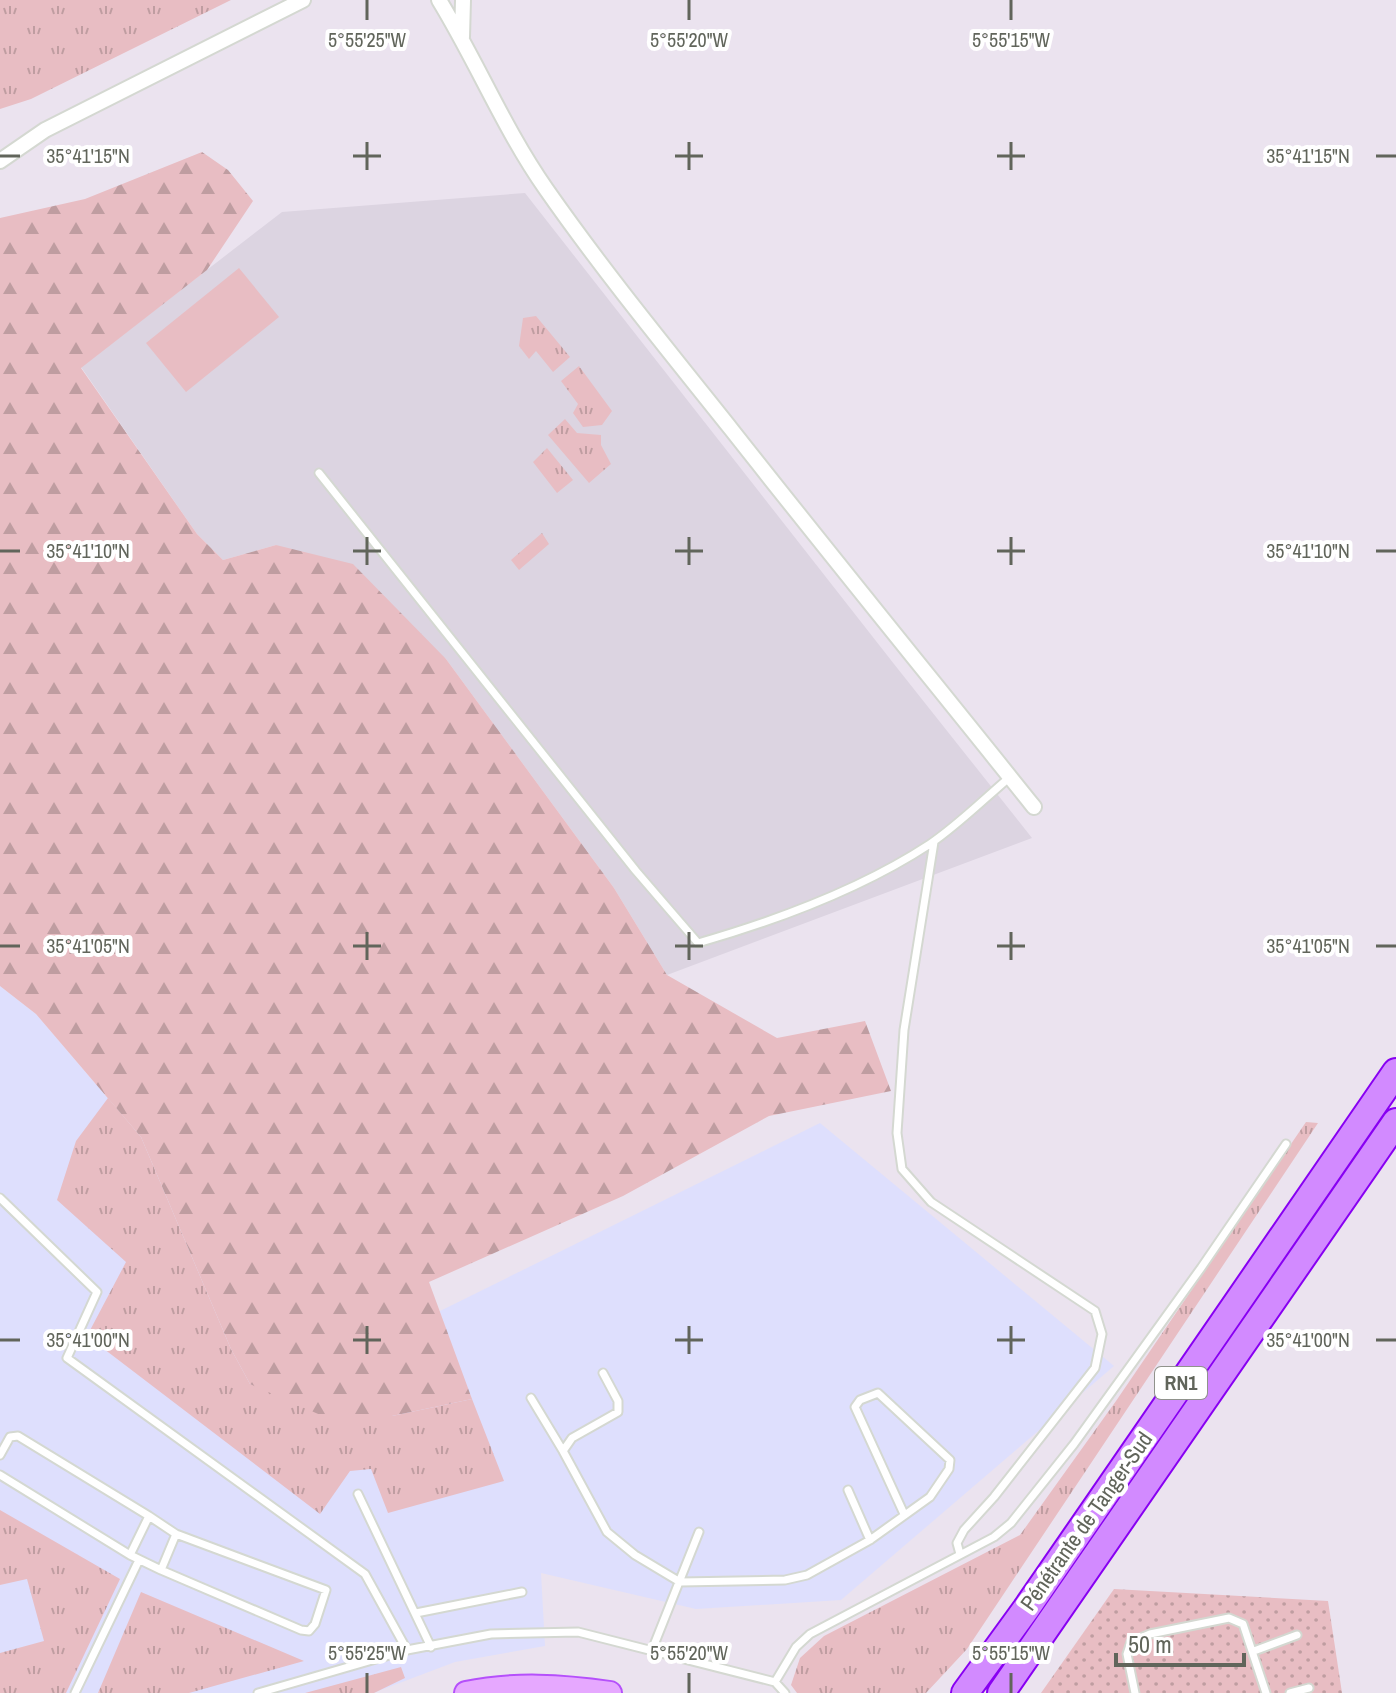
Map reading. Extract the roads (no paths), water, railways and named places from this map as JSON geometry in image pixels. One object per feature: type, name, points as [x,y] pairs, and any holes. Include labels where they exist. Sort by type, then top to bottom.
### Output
[{"type":"highway","name":"Pénétrante de Tanger-Sud","points":[[965,1693],[1396,1072]]},
{"type":"highway","name":"Pénétrante de Tanger-Sud","points":[[1001,1693],[1396,1122]]},
{"type":"main road","points":[[466,1693],[520,1686],[567,1687],[610,1693]]},
{"type":"street","points":[[0,161],[45,130],[303,0]]},
{"type":"street","points":[[439,0],[462,37],[511,135],[564,213],[695,384],[1034,807]]},
{"type":"street","points":[[462,37],[463,0]]},
{"type":"lane","points":[[319,473],[636,871],[698,943],[767,924],[892,868],[934,842],[1010,777]]},
{"type":"lane","points":[[934,842],[904,1030],[897,1133],[902,1169],[931,1202],[1095,1311],[1102,1334],[1095,1368],[994,1497],[964,1530],[957,1543],[960,1554]]},
{"type":"lane","points":[[775,1682],[796,1647],[810,1634],[994,1537],[1011,1523],[1074,1444],[1286,1144]]},
{"type":"lane","points":[[0,1198],[97,1292],[67,1358],[365,1574],[407,1650]]},
{"type":"lane","points":[[563,1451],[572,1438],[618,1412],[618,1401],[603,1373]]},
{"type":"lane","points":[[531,1398],[607,1532],[635,1555],[680,1582],[785,1580],[807,1575],[870,1540],[930,1497],[941,1484],[950,1460],[878,1393],[860,1400],[855,1407],[904,1514]]},
{"type":"lane","points":[[0,1455],[10,1437],[18,1436],[176,1534],[326,1590],[315,1624],[309,1631],[301,1630],[139,1560],[0,1475]]},
{"type":"lane","points":[[848,1490],[870,1540]]},
{"type":"lane","points":[[358,1494],[431,1647]]},
{"type":"lane","points":[[130,1555],[149,1516]]},
{"type":"lane","points":[[652,1650],[699,1532]]},
{"type":"lane","points":[[161,1570],[176,1534]]},
{"type":"lane","points":[[75,1693],[139,1560]]},
{"type":"lane","points":[[416,1613],[522,1592]]},
{"type":"lane","points":[[1135,1693],[1127,1654],[1131,1642],[1150,1634],[1229,1618],[1243,1624],[1266,1693]]},
{"type":"lane","points":[[258,1693],[407,1650],[491,1634],[578,1632],[775,1682],[785,1693]]},
{"type":"lane","points":[[1254,1651],[1297,1635]]},
{"type":"lane","points":[[1290,1693],[1309,1688]]}]
